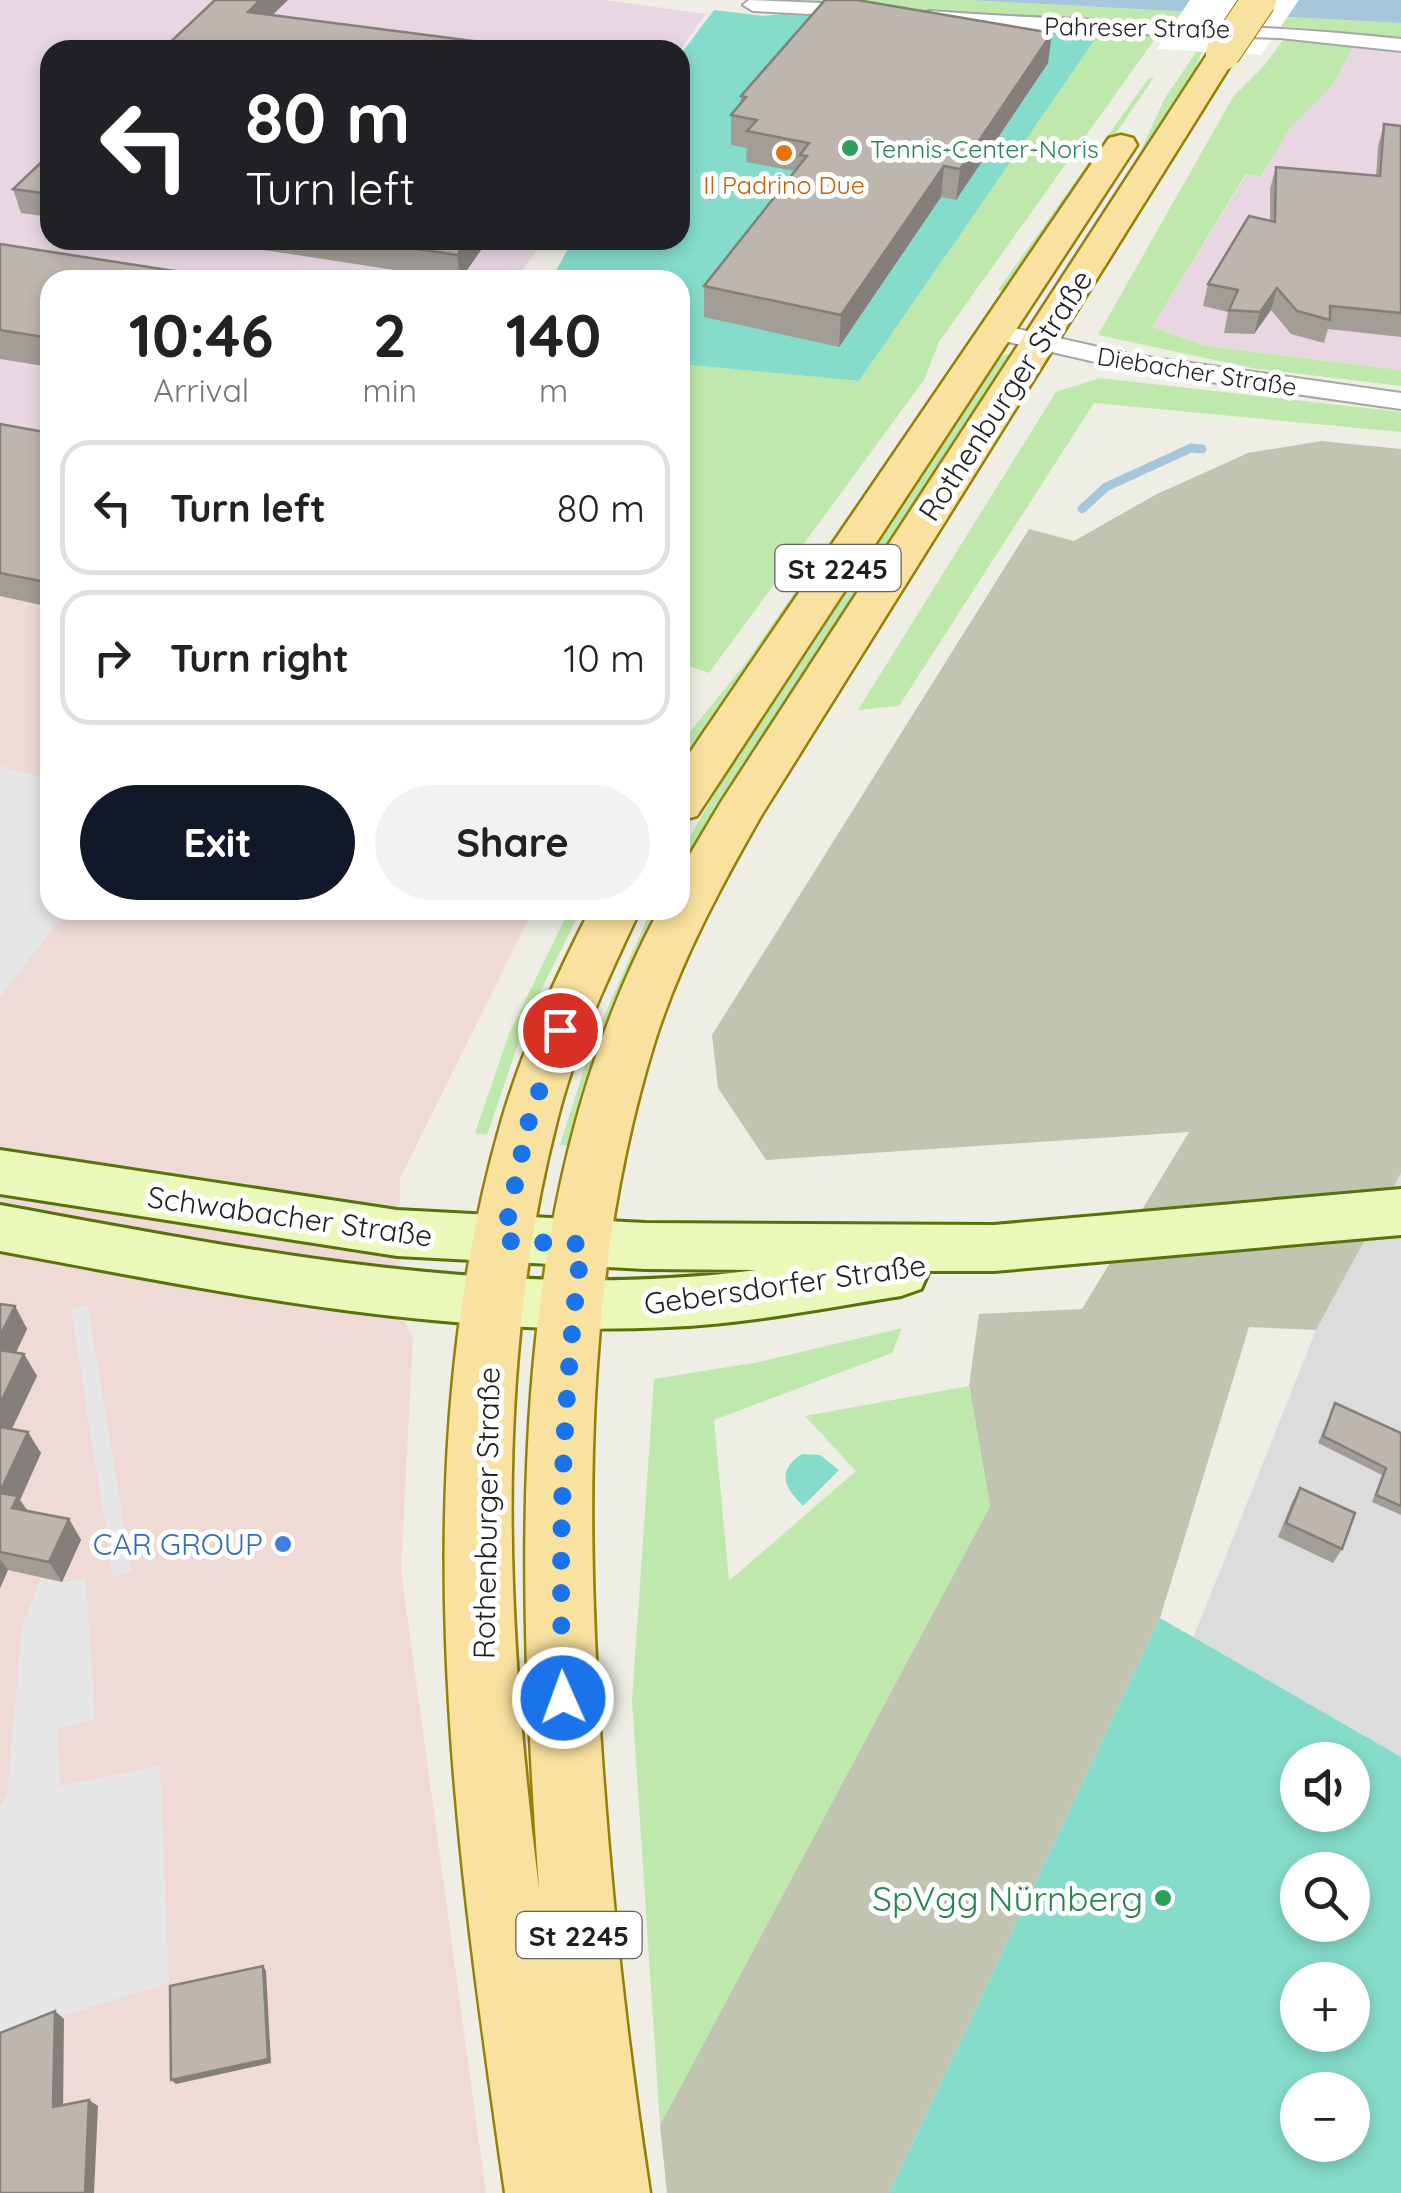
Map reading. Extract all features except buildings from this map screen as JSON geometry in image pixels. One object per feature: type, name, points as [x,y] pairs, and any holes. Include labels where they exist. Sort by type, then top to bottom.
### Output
[{"type":"main road","points":[[1181,55],[1218,0]]},
{"type":"main road","name":"Rothenburger Straße","points":[[690,790],[1259,0]]},
{"type":"main road","name":"Rothenburger Straße","points":[[690,900],[1017,338],[1142,114]]},
{"type":"main road","name":"Rothenburger Straße","points":[[545,2193],[508,1941],[484,1682],[480,1466],[498,1271],[528,1124],[552,1049],[610,920]]},
{"type":"main road","name":"Rothenburger Straße","points":[[610,2193],[586,2014],[564,1720],[560,1594],[562,1466],[578,1274],[601,1139],[620,1066],[680,920]]},
{"type":"main road","name":"Schwabacher Straße","points":[[0,1172],[355,1228],[498,1271]]},
{"type":"main road","name":"Gebersdorfer Straße","points":[[578,1274],[643,1304],[795,1288],[913,1270],[994,1248],[1401,1212]]},
{"type":"main road","name":"Schwabacher Straße","points":[[0,1228],[268,1272],[578,1274]]},
{"type":"street","name":"Pahreser Straße","points":[[753,5],[1036,24],[1280,32],[1401,45]]},
{"type":"street","name":"Diebacher Straße","points":[[1017,338],[1195,374],[1401,401]]},
{"type":"shaded area","points":[[0,0],[605,0],[706,14],[687,40],[40,40],[40,250],[537,250],[522,270],[40,270],[40,434],[0,425]]},
{"type":"shaded area","points":[[968,0],[1401,0],[1401,23]]},
{"type":"shaded area","name":"Tennis-Center-Noris","points":[[714,10],[764,16],[797,12],[1038,32],[1101,31],[859,381],[690,365],[690,270],[556,270],[568,250],[690,250],[690,42]]},
{"type":"shaded area","points":[[1369,35],[1401,38],[1401,370],[1206,346],[1152,327],[1247,174],[1262,176],[1289,128],[1333,85],[1353,47]]},
{"type":"shaded area","points":[[0,425],[40,434],[40,920],[528,920],[400,1178],[399,1312],[413,1337],[401,1570],[486,2193],[0,2193]]},
{"type":"shaded area","points":[[1321,441],[1401,449],[1401,1173],[1316,1330],[1249,1327],[1160,1618],[889,2193],[667,2193],[660,2125],[990,1506],[969,1386],[979,1314],[1082,1309],[1189,1132],[766,1160],[718,1088],[712,1035],[1029,529],[1074,541],[1155,495],[1248,453]]},
{"type":"shaded area","points":[[0,766],[40,776],[40,920],[59,920],[0,997]]},
{"type":"shaded area","points":[[1401,1173],[1401,1757],[1193,1638],[1316,1330]]},
{"type":"shaded area","points":[[88,1305],[131,1571],[113,1577],[71,1309]]},
{"type":"shaded area","points":[[802,1454],[820,1455],[839,1470],[803,1506],[786,1479],[789,1467]]},
{"type":"shaded area","points":[[41,1578],[62,1582],[86,1579],[95,1719],[57,1730],[60,1786],[160,1766],[169,1983],[0,2035],[0,1808],[7,1794],[22,1625]]},
{"type":"shaded area","name":"SpVgg Nürnberg","points":[[1160,1618],[1401,1757],[1401,2193],[889,2193]]},
{"type":"green space","points":[[795,0],[968,0],[1401,23],[1401,38],[1306,28],[1113,18],[1022,19]]},
{"type":"green space","points":[[1101,31],[1157,36],[939,342],[924,380],[709,673],[690,666],[690,365],[859,381]]},
{"type":"green space","points":[[1283,40],[1353,47],[1333,85],[1290,128],[1261,176],[1246,174],[1152,327],[1206,346],[1401,370],[1401,386],[1252,368],[1098,335],[1233,97]]},
{"type":"green space","points":[[1196,52],[1202,52],[1188,85],[1034,317],[1139,154],[1165,98]]},
{"type":"green space","points":[[1154,77],[1024,270],[1004,291],[998,290],[1148,79]]},
{"type":"green space","points":[[1006,354],[1013,356],[690,867],[690,837],[758,718],[990,365]]},
{"type":"green space","points":[[1100,378],[1401,412],[1401,432],[1094,403],[899,706],[858,710],[1056,392]]},
{"type":"green space","points":[[925,405],[931,406],[746,676],[690,747],[690,732],[744,665]]},
{"type":"green space","points":[[564,920],[576,920],[527,1018],[487,1135],[475,1133],[509,1034]]},
{"type":"green space","points":[[647,920],[661,920],[578,1147],[560,1145],[593,1041]]},
{"type":"green space","points":[[902,1328],[892,1353],[714,1420],[729,1581],[856,1471],[805,1416],[969,1386],[990,1506],[660,2125],[632,1701],[654,1379],[759,1362]]},
{"type":"pier","points":[[1190,0],[1299,0],[1261,55],[1157,49]]},
{"type":"waterway","points":[[1082,509],[1106,487],[1191,448],[1202,449]]},
{"type":"place","name":"Tennis-Center-Noris","points":[[850,148]]},
{"type":"place","name":"Il Padrino Due","points":[[784,153]]},
{"type":"place","name":"CAR GROUP","points":[[283,1544]]},
{"type":"place","name":"SpVgg Nürnberg","points":[[1163,1898]]},
{"type":"route","points":[[560,1030],[528,1124],[503,1241],[582,1244],[570,1336],[562,1466],[563,1698]]}]
